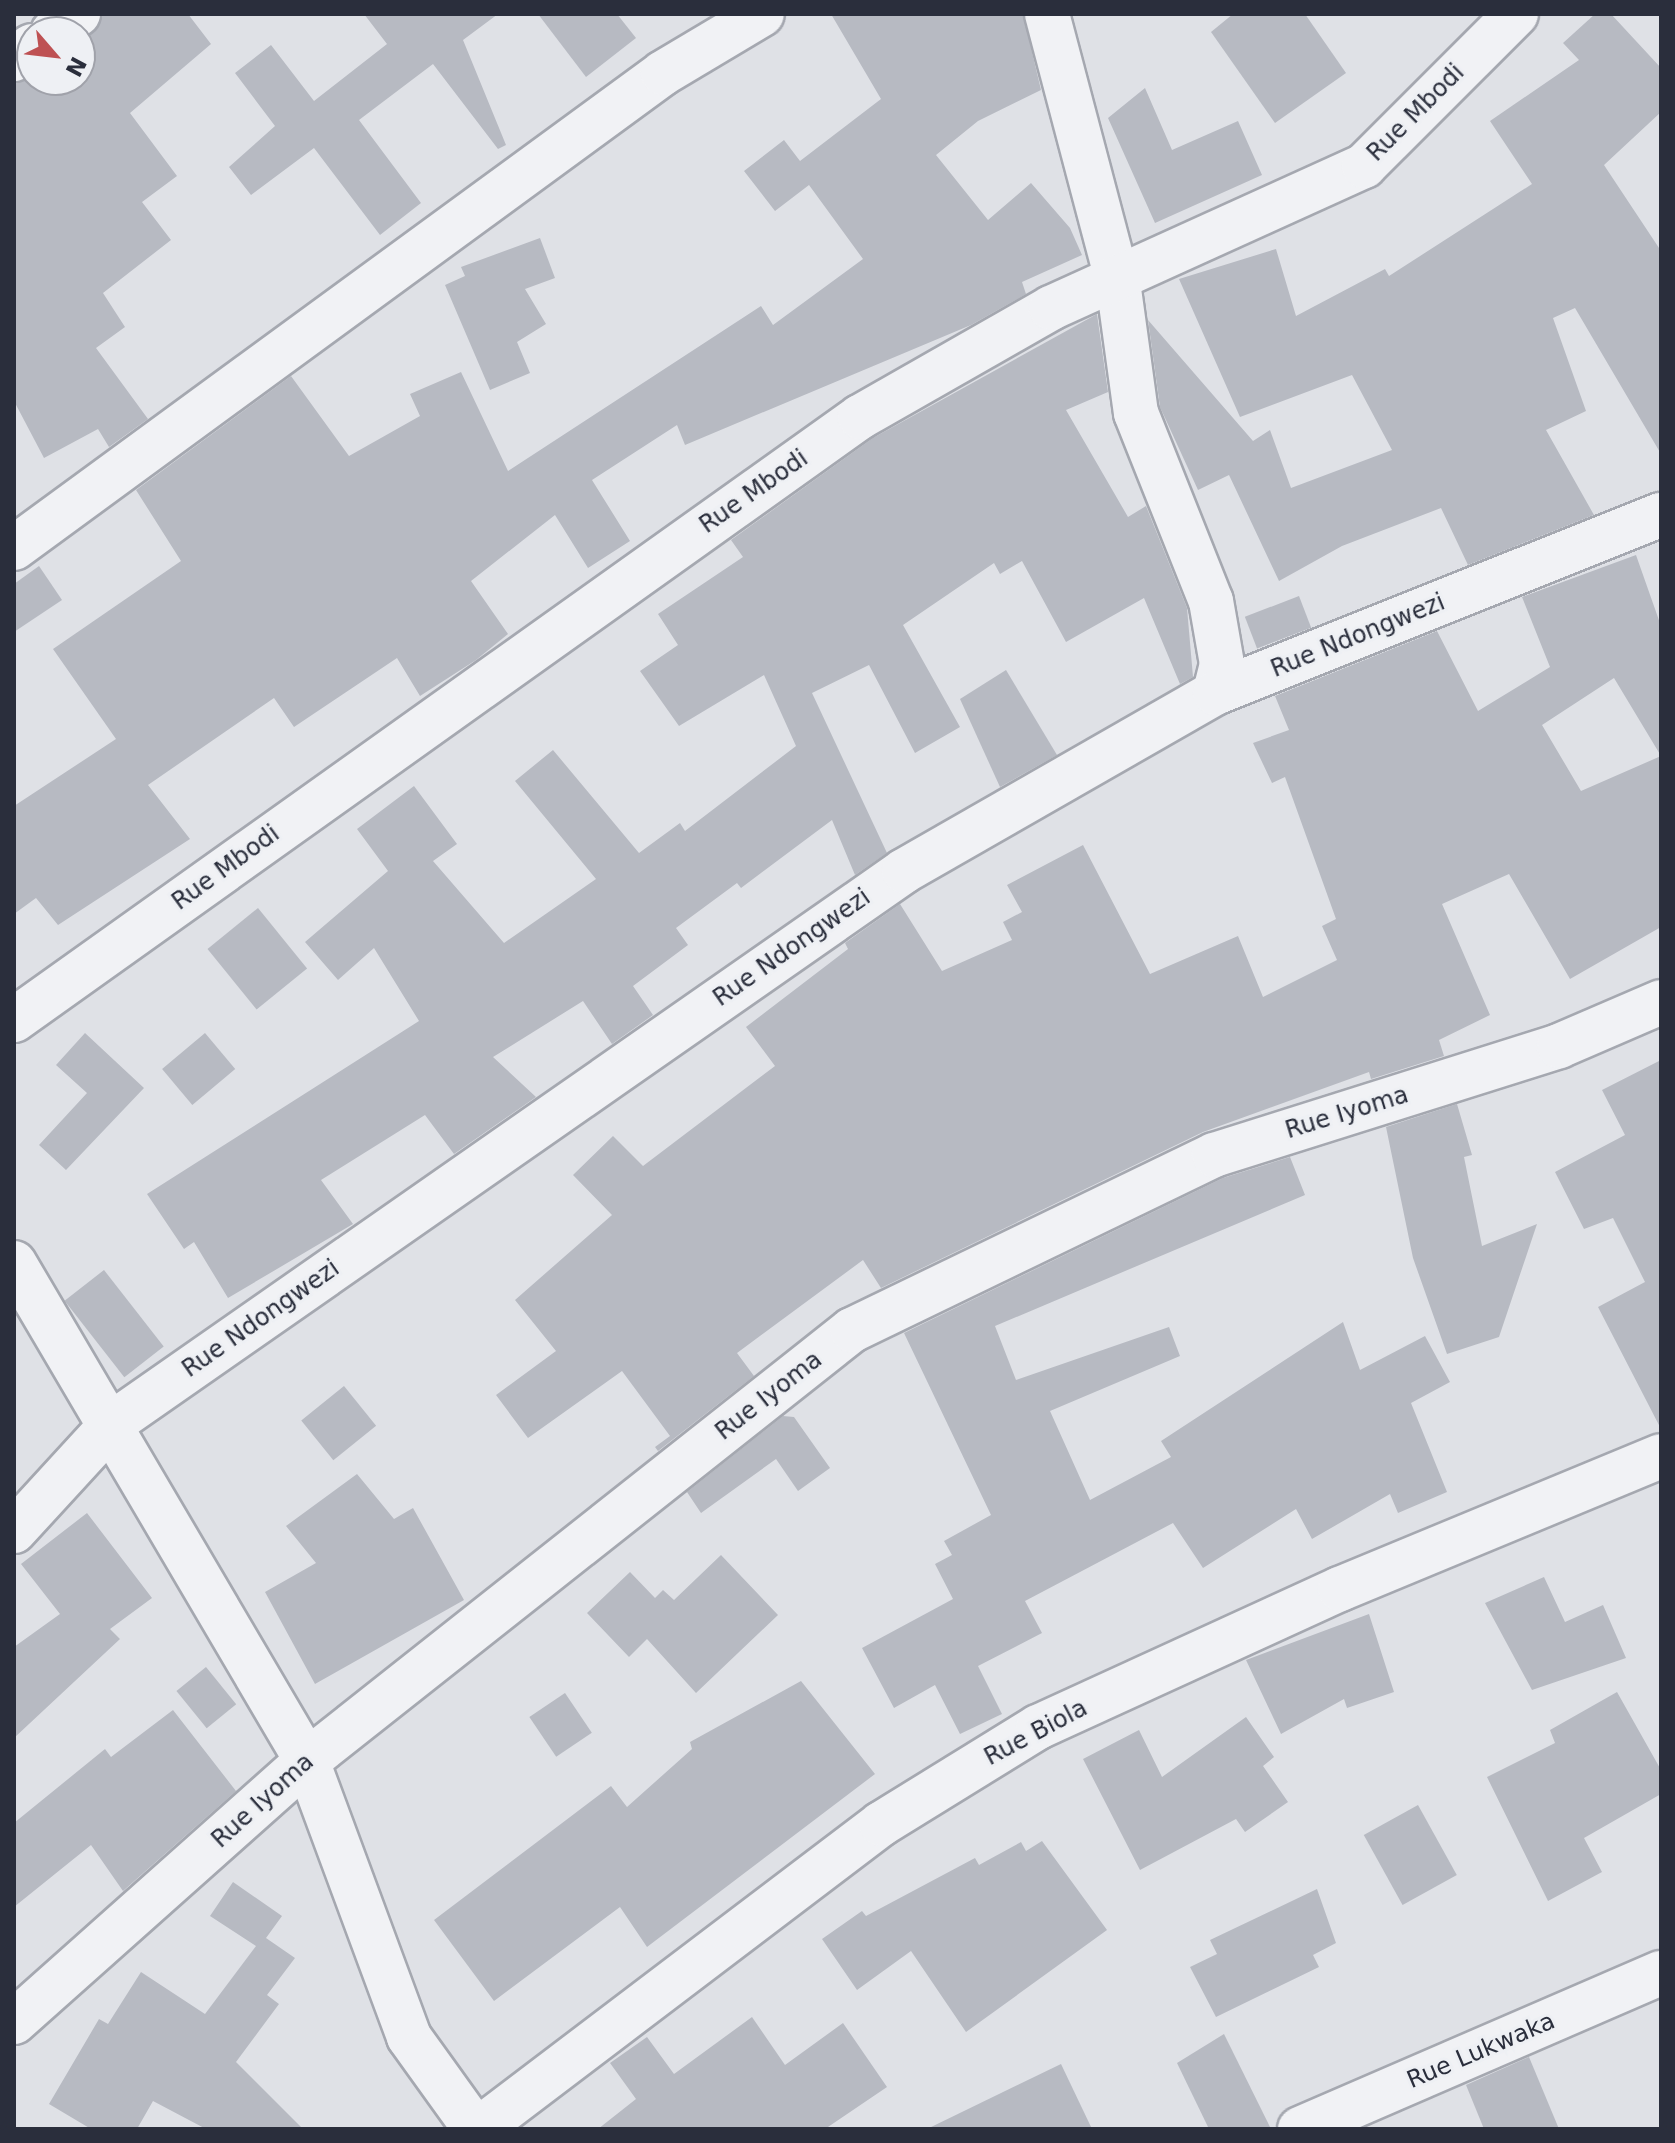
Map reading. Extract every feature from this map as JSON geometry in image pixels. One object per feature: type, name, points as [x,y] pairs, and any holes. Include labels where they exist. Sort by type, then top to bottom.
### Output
[{"type":"street","points":[[14,548],[663,73],[762,14]]},
{"type":"street","points":[[1047,14],[1118,282],[1136,413],[1211,601],[1222,664],[1215,693]]},
{"type":"street","name":"Rue Mbodi","points":[[14,1020],[860,417],[1051,308],[1118,282],[1364,166],[1516,14]]},
{"type":"street","name":"Rue Ndongwezi","points":[[14,1531],[114,1422],[904,871],[1215,693],[1661,515]]},
{"type":"street","name":"Rue Iyoma","points":[[14,2022],[307,1761],[852,1330],[1214,1155],[1559,1046],[1661,1002]]},
{"type":"street","points":[[14,1263],[114,1422],[307,1761],[409,2037],[477,2129]]},
{"type":"street","name":"Rue Biola","points":[[477,2129],[881,1824],[1038,1727],[1340,1589],[1661,1456]]},
{"type":"street","name":"Rue Lukwaka","points":[[1300,2129],[1661,1973]]},
{"type":"building","points":[[103,14],[188,14],[211,44],[130,113],[177,176],[142,202],[171,240],[103,293],[125,327],[96,348],[148,419],[109,447],[98,429],[44,458],[14,401],[14,84],[16,96],[96,96],[96,23]]},
{"type":"building","points":[[364,14],[498,14],[463,40],[506,145],[498,149],[433,64],[359,120],[421,203],[380,235],[314,148],[251,195],[229,167],[275,126],[235,73],[271,45],[314,101],[387,44]]},
{"type":"building","points":[[538,14],[617,14],[636,38],[586,77]]},
{"type":"building","points":[[831,14],[1023,14],[1041,90],[978,121],[936,155],[988,220],[1031,183],[1070,228],[1082,255],[1022,282],[1026,294],[971,325],[685,445],[677,425],[592,480],[630,541],[588,568],[555,515],[471,581],[508,634],[476,660],[420,696],[397,658],[294,727],[274,698],[148,785],[190,839],[58,925],[36,898],[14,914],[14,806],[116,739],[53,649],[181,561],[136,490],[291,376],[349,456],[420,416],[410,394],[461,372],[508,471],[761,306],[773,325],[863,259],[809,185],[775,211],[744,171],[784,140],[800,161],[881,99]]},
{"type":"building","points":[[1233,14],[1305,14],[1346,73],[1275,123],[1211,32]]},
{"type":"building","points":[[1595,14],[1611,14],[1661,68],[1661,112],[1604,165],[1661,251],[1661,454],[1575,308],[1553,318],[1586,411],[1546,430],[1594,515],[1468,565],[1441,508],[1342,546],[1279,581],[1229,475],[1198,490],[1160,407],[1148,320],[1253,441],[1270,430],[1291,488],[1392,450],[1352,375],[1240,417],[1179,279],[1276,249],[1296,316],[1385,269],[1389,276],[1532,184],[1490,121],[1579,60],[1563,43]]},
{"type":"building","points":[[1145,88],[1172,150],[1238,121],[1262,175],[1155,223],[1108,118]]},
{"type":"building","points":[[540,238],[555,278],[525,289],[546,324],[517,342],[530,373],[490,390],[445,285],[465,276],[461,267]]},
{"type":"building","points":[[1097,314],[1108,392],[1066,410],[1128,517],[1146,506],[1187,608],[1193,677],[1180,684],[1144,598],[1066,642],[1022,561],[1000,574],[994,563],[903,625],[960,727],[915,753],[869,665],[812,693],[887,853],[855,875],[832,820],[741,888],[737,883],[676,928],[688,945],[633,986],[653,1015],[612,1044],[583,1001],[493,1057],[536,1097],[454,1154],[425,1115],[321,1180],[353,1224],[228,1298],[194,1242],[184,1249],[147,1194],[419,1021],[374,948],[338,980],[305,942],[388,871],[357,829],[414,786],[457,844],[433,861],[504,943],[596,879],[515,781],[553,750],[639,853],[680,823],[685,831],[796,746],[764,675],[679,726],[640,671],[678,645],[658,614],[743,557],[731,540],[873,438]]},
{"type":"building","points":[[1636,555],[1661,626],[1661,756],[1661,927],[1570,979],[1509,874],[1442,904],[1490,1015],[1439,1040],[1444,1056],[1371,1079],[1369,1072],[1203,1132],[881,1288],[863,1260],[737,1353],[754,1376],[658,1451],[655,1447],[670,1436],[622,1371],[528,1438],[496,1395],[556,1351],[515,1300],[612,1215],[573,1175],[613,1136],[643,1166],[775,1066],[746,1027],[848,949],[845,943],[900,904],[942,971],[1012,940],[1003,922],[1022,912],[1007,885],[1083,845],[1150,974],[1238,936],[1263,997],[1337,960],[1322,926],[1336,919],[1285,777],[1272,783],[1253,743],[1289,730],[1275,696],[1437,631],[1478,711],[1550,667],[1522,597]],"holes":[[[1614,678],[1661,756],[1581,791],[1542,725]]]},
{"type":"building","points":[[39,566],[62,600],[14,632],[14,584]]},
{"type":"building","points":[[1299,596],[1311,628],[1257,649],[1245,617]]},
{"type":"building","points":[[1006,670],[1057,755],[1000,787],[960,699]]},
{"type":"building","points":[[258,908],[307,969],[257,1010],[207,949]]},
{"type":"building","points":[[85,1033],[144,1088],[66,1170],[39,1145],[87,1093],[56,1065]]},
{"type":"building","points":[[205,1033],[235,1069],[192,1105],[162,1069]]},
{"type":"building","points":[[1661,1060],[1661,1429],[1598,1307],[1645,1282],[1613,1218],[1584,1229],[1555,1172],[1625,1135],[1602,1090]]},
{"type":"building","points":[[1457,1104],[1472,1155],[1464,1157],[1482,1246],[1537,1224],[1499,1337],[1447,1354],[1413,1258],[1386,1127]]},
{"type":"building","points":[[1290,1157],[1305,1195],[995,1326],[1016,1380],[1169,1327],[1180,1356],[1050,1411],[1090,1500],[1171,1457],[1161,1441],[1343,1322],[1360,1370],[1425,1336],[1450,1382],[1411,1403],[1447,1492],[1398,1513],[1390,1494],[1312,1539],[1296,1509],[1203,1568],[1173,1523],[1025,1601],[1042,1633],[978,1666],[1002,1714],[960,1734],[935,1685],[894,1708],[862,1648],[953,1599],[935,1564],[952,1555],[944,1541],[991,1515],[904,1333],[1223,1178]]},
{"type":"building","points":[[104,1270],[164,1346],[124,1377],[65,1301]]},
{"type":"building","points":[[344,1386],[376,1426],[333,1460],[301,1421]]},
{"type":"building","points":[[783,1416],[794,1417],[830,1468],[798,1491],[776,1459],[701,1513],[687,1492]]},
{"type":"building","points":[[357,1474],[394,1519],[413,1508],[464,1600],[315,1684],[265,1592],[316,1563],[286,1526]]},
{"type":"building","points":[[87,1513],[152,1598],[110,1629],[120,1639],[14,1738],[14,1647],[60,1614],[21,1564]]},
{"type":"building","points":[[721,1555],[778,1615],[696,1693],[647,1639],[629,1657],[587,1613],[630,1572],[655,1598],[663,1590],[674,1600]]},
{"type":"building","points":[[1544,1577],[1565,1622],[1603,1605],[1626,1658],[1532,1690],[1485,1603]]},
{"type":"building","points":[[1369,1614],[1394,1692],[1347,1708],[1344,1699],[1281,1734],[1246,1660]]},
{"type":"building","points":[[206,1667],[236,1704],[207,1728],[176,1691]]},
{"type":"building","points":[[801,1681],[875,1774],[647,1947],[620,1907],[494,2001],[434,1920],[611,1786],[627,1807],[692,1749],[690,1742]]},
{"type":"building","points":[[1617,1692],[1661,1770],[1661,1794],[1584,1838],[1602,1872],[1548,1901],[1487,1777],[1555,1743],[1550,1730]]},
{"type":"building","points":[[565,1693],[592,1733],[556,1757],[529,1717]]},
{"type":"building","points":[[173,1710],[236,1791],[123,1891],[91,1845],[14,1907],[14,1823],[105,1749],[111,1757]]},
{"type":"building","points":[[1246,1717],[1274,1757],[1263,1766],[1288,1802],[1245,1832],[1236,1819],[1140,1870],[1083,1759],[1139,1730],[1162,1777]]},
{"type":"building","points":[[1418,1805],[1457,1875],[1403,1905],[1364,1835]]},
{"type":"building","points":[[1042,1841],[1107,1930],[966,2032],[911,1951],[857,1990],[822,1939],[862,1911],[866,1916],[975,1858],[979,1865],[1021,1842],[1026,1851]]},
{"type":"building","points":[[233,1882],[282,1916],[266,1938],[295,1958],[267,1995],[279,2004],[236,2062],[303,2129],[206,2129],[153,2101],[137,2129],[91,2129],[49,2104],[99,2019],[108,2024],[141,1972],[205,2014],[256,1946],[210,1916]]},
{"type":"building","points":[[1317,1889],[1336,1943],[1313,1955],[1319,1967],[1216,2017],[1190,1967],[1217,1954],[1210,1940]]},
{"type":"building","points":[[752,2017],[785,2065],[843,2023],[887,2087],[825,2129],[598,2129],[636,2099],[610,2063],[647,2037],[674,2074]]},
{"type":"building","points":[[1224,2034],[1271,2129],[1209,2129],[1177,2063]]},
{"type":"building","points":[[1529,2057],[1559,2129],[1484,2129],[1466,2085]]},
{"type":"building","points":[[1061,2064],[1092,2129],[927,2129]]}]
